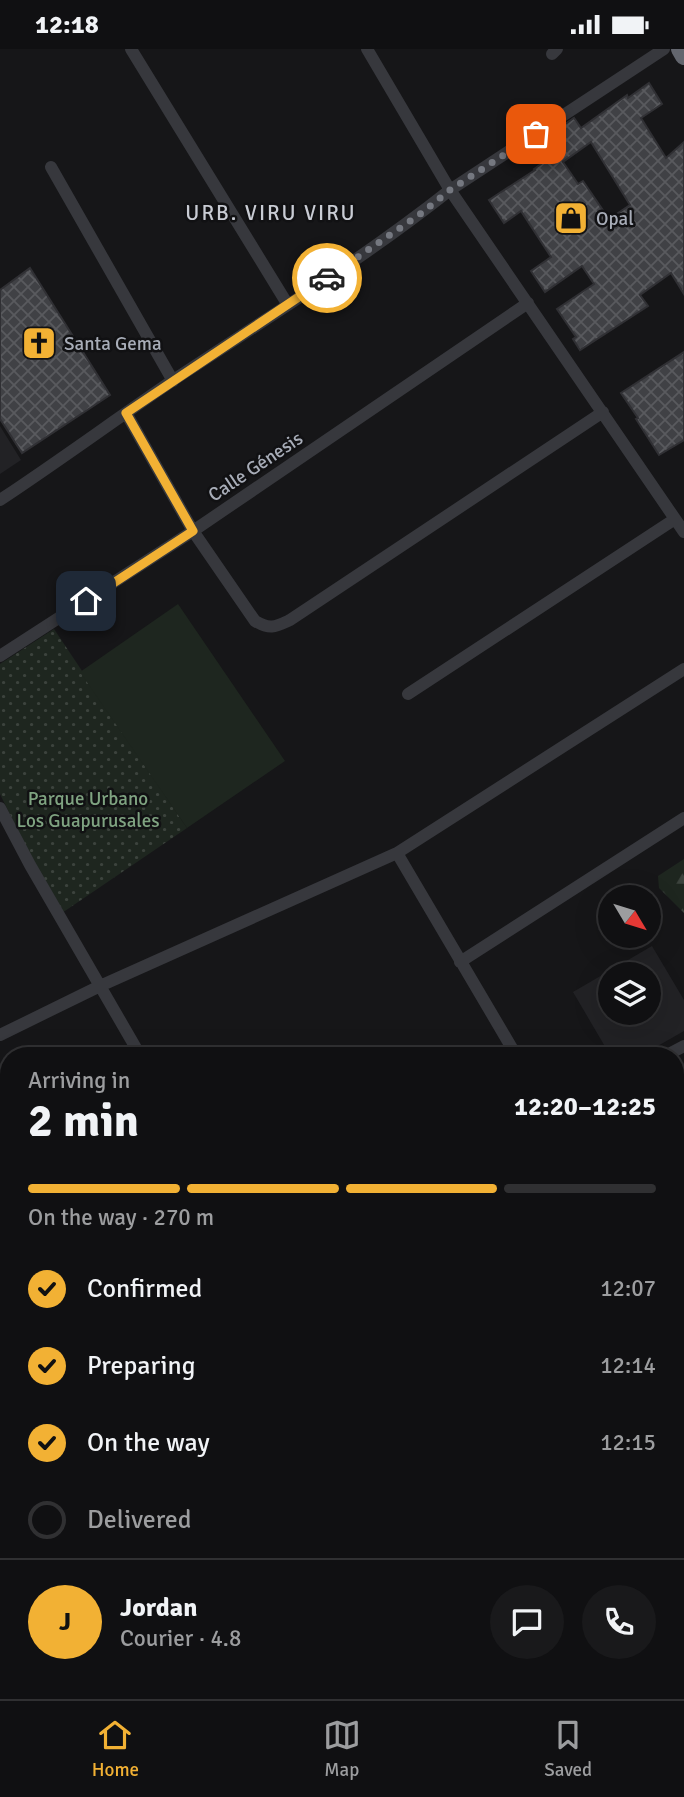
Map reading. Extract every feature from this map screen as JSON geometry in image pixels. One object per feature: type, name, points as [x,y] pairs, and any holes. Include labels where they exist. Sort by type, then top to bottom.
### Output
[{"type":"highway","points":[[680,49],[684,55]]},
{"type":"street","points":[[131,49],[288,305]]},
{"type":"street","points":[[367,49],[450,190],[684,532]]},
{"type":"street","points":[[0,500],[419,215],[450,190],[664,49]]},
{"type":"street","points":[[51,167],[173,381]]},
{"type":"street","name":"Calle Génesis","points":[[0,656],[193,531],[528,303]]},
{"type":"street","points":[[126,413],[193,531],[255,621],[265,627],[278,626],[290,619],[603,412]]},
{"type":"street","points":[[408,694],[675,519]]},
{"type":"street","points":[[0,1035],[100,986],[397,853],[684,669]]},
{"type":"street","points":[[0,808],[135,1047]]},
{"type":"street","points":[[460,962],[684,818]]},
{"type":"street","points":[[397,853],[511,1047]]},
{"type":"shaded area","points":[[0,426],[21,460],[0,474]]},
{"type":"shaded area","points":[[647,949],[654,949],[684,1000],[684,1031],[656,1047],[605,1047],[573,992],[598,977],[598,1025],[661,1025],[661,962],[625,962]]},
{"type":"green space","points":[[178,604],[285,761],[187,828],[80,672]]},
{"type":"green space","name":"Parque Urbano Los Guapurusales","points":[[54,629],[187,828],[59,915],[0,794],[0,664]]},
{"type":"green space","points":[[684,859],[684,913],[662,891],[658,876]]},
{"type":"building","points":[[649,83],[662,104],[641,118],[666,158],[684,142],[684,294],[671,273],[640,295],[648,306],[580,350],[573,339],[576,337],[557,309],[594,284],[582,266],[545,292],[531,271],[551,257],[521,211],[504,223],[489,200],[559,151],[549,135],[574,118],[581,128],[627,95],[628,98]],"holes":[[[591,142],[630,205],[609,219],[583,181],[578,184],[563,162]]]},
{"type":"building","name":"Santa Gema","points":[[30,268],[110,395],[22,453],[0,419],[0,290]]},
{"type":"building","points":[[684,352],[684,440],[659,455],[621,393]]},
{"type":"way so far","points":[[327,278],[419,215],[450,190],[536,134]]},
{"type":"place","name":"Opal","points":[[571,218]]},
{"type":"place","name":"Santa Gema","points":[[39,343]]},
{"type":"district","name":"URB. VIRU VIRU","points":[[271,213]]},
{"type":"route","points":[[86,601],[193,531],[126,413],[327,278]]}]
